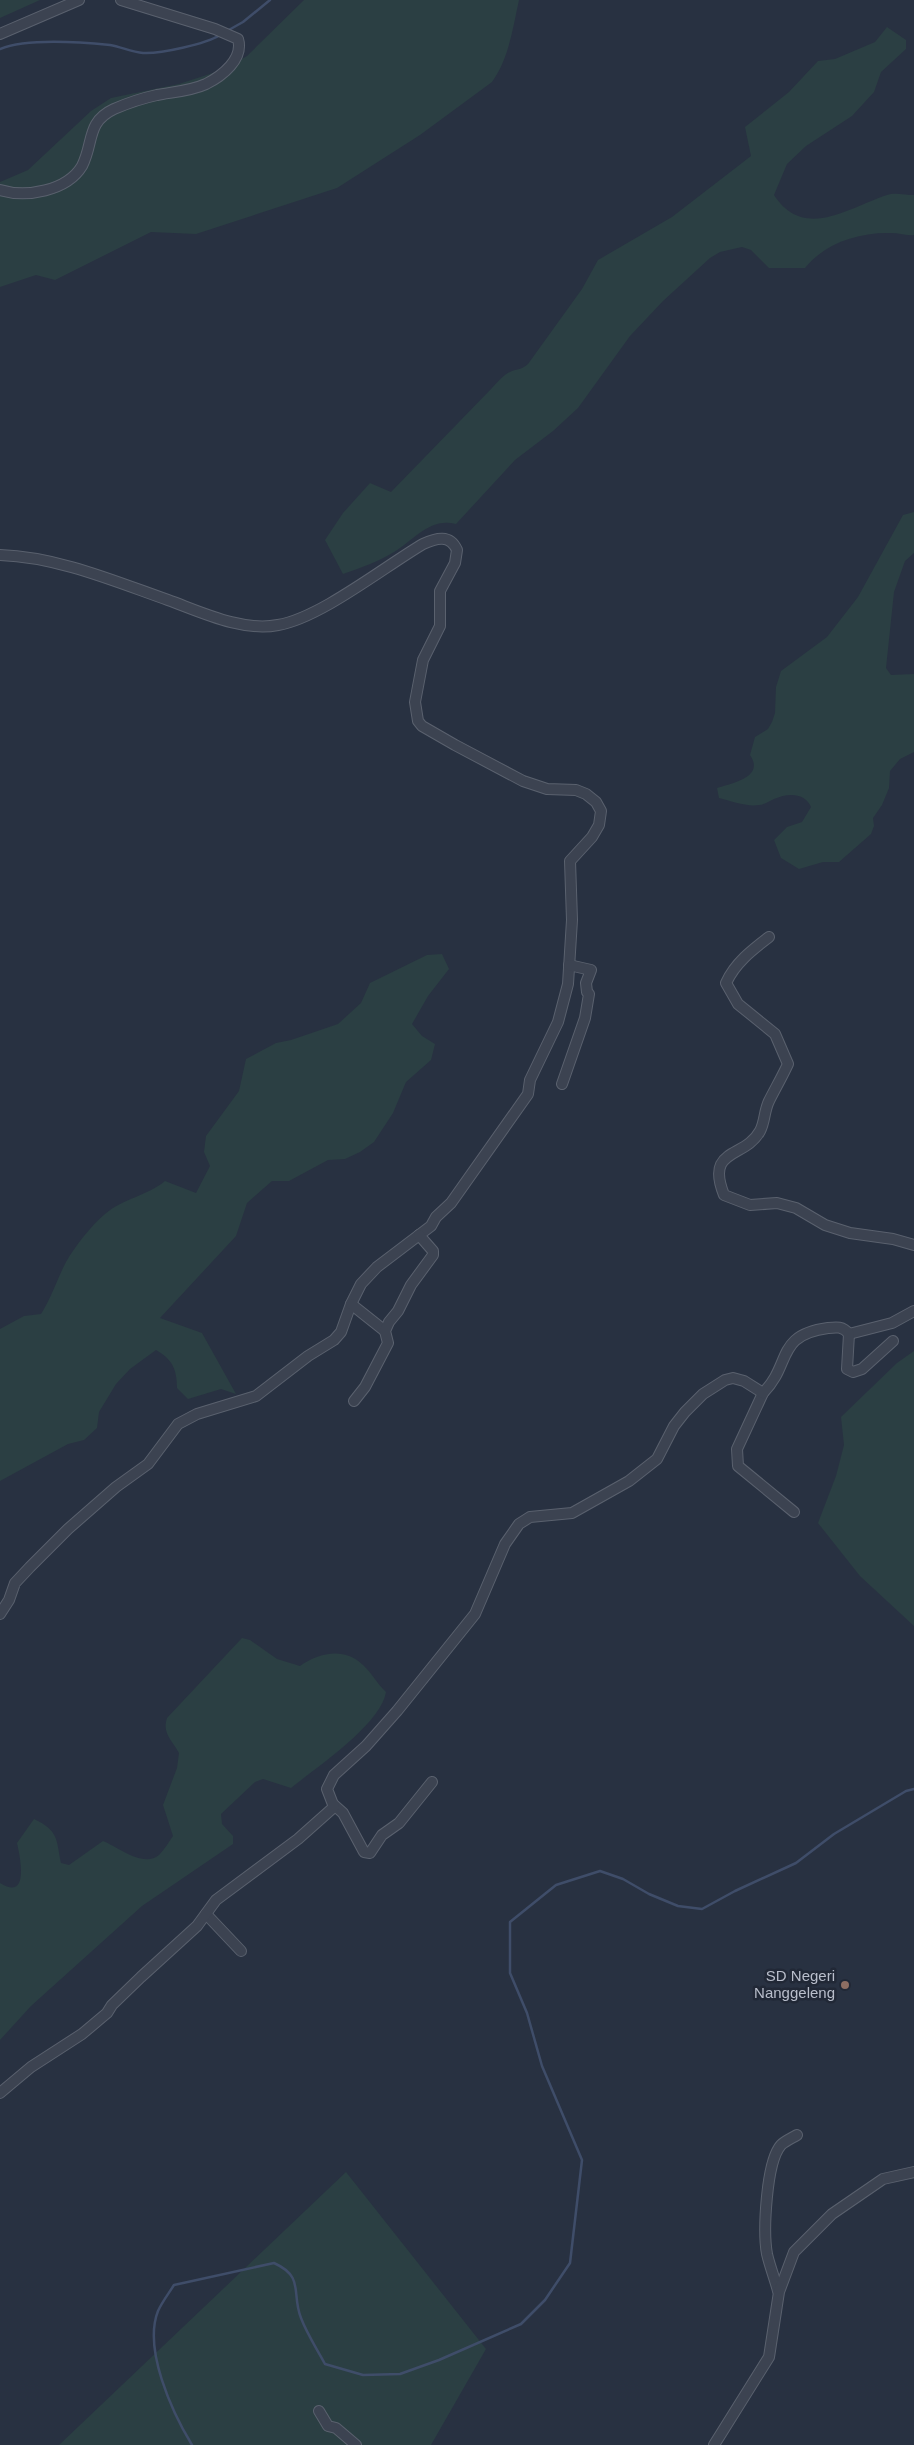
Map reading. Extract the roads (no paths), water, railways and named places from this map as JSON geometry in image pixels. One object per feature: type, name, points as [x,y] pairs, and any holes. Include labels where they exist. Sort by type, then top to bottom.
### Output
[{"type":"street","points":[[0,34],[79,0]]},
{"type":"street","points":[[0,190],[27,195],[52,188],[81,168],[88,152],[94,126],[104,114],[136,100],[205,85],[223,73],[236,60],[240,46],[238,39],[215,29],[121,0]]},
{"type":"street","points":[[0,555],[26,556],[74,568],[246,625],[277,626],[298,619],[322,607],[423,544],[435,539],[443,538],[450,540],[457,550],[454,563],[440,591],[440,626],[423,660],[416,702],[418,721],[448,741],[523,781],[547,789],[576,790],[600,806],[599,825],[592,837],[576,852],[568,868],[572,920],[568,984],[558,1022],[530,1080],[528,1094],[451,1203],[436,1217],[431,1226],[370,1274],[361,1284],[351,1304],[342,1332],[334,1340],[308,1356],[256,1396],[197,1414],[178,1424],[148,1464],[122,1483],[68,1529],[15,1583],[9,1600],[0,1614]]},
{"type":"street","points":[[768,936],[750,950],[735,968],[726,983],[738,1004],[775,1034],[788,1064],[769,1102],[761,1130],[752,1142],[729,1154],[719,1174],[719,1183],[724,1195],[750,1205],[777,1203],[796,1208],[825,1225],[850,1233],[893,1238],[914,1245]]},
{"type":"street","points":[[562,1084],[585,1018],[589,994],[586,983],[591,970],[569,965]]},
{"type":"street","points":[[385,1331],[411,1285],[433,1255],[434,1250],[419,1235]]},
{"type":"street","points":[[351,1304],[385,1331],[388,1343],[364,1387],[354,1401]]},
{"type":"street","points":[[849,1334],[892,1322],[914,1311]]},
{"type":"street","points":[[794,1512],[738,1466],[737,1450],[763,1393],[778,1373],[784,1355],[794,1340],[804,1334],[837,1327],[846,1330],[849,1334],[847,1369],[853,1372],[862,1369],[893,1341]]},
{"type":"street","points":[[432,1782],[399,1823],[382,1835],[370,1853],[364,1852],[343,1813],[334,1806],[328,1789],[334,1775],[366,1746],[391,1718],[474,1614],[505,1544],[519,1524],[530,1517],[572,1513],[629,1481],[657,1459],[674,1426],[690,1407],[703,1394],[725,1380],[733,1378],[744,1381],[763,1393]]},
{"type":"street","points":[[0,2093],[31,2067],[82,2034],[107,2013],[112,2005],[197,1926],[216,1900],[298,1839],[334,1806]]},
{"type":"street","points":[[206,1914],[241,1951]]},
{"type":"street","points":[[779,2292],[767,2254],[767,2190],[775,2153],[782,2144],[797,2135]]},
{"type":"street","points":[[714,2445],[769,2357],[779,2292],[794,2252],[832,2214],[883,2179],[914,2172]]},
{"type":"street","points":[[318,2411],[328,2426],[336,2428],[356,2445]]},
{"type":"waterway","points":[[227,31],[243,22],[270,0]]},
{"type":"waterway","points":[[0,49],[24,43],[69,42],[110,45],[143,53],[151,53],[194,45],[220,35]]},
{"type":"waterway","points":[[192,2445],[168,2398],[157,2361],[154,2343],[154,2326],[158,2311],[174,2285],[274,2263],[284,2268],[294,2280],[301,2318],[325,2364],[363,2375],[400,2374],[439,2360],[521,2324],[545,2300],[570,2263],[582,2160],[542,2066],[527,2013],[510,1973],[510,1922],[556,1885],[600,1871],[623,1879],[649,1894],[678,1906],[702,1909],[735,1891],[796,1863],[834,1834],[906,1791],[914,1789]]},
{"type":"place","name":"SD Negeri Nanggeleng","points":[[845,1985]]}]
